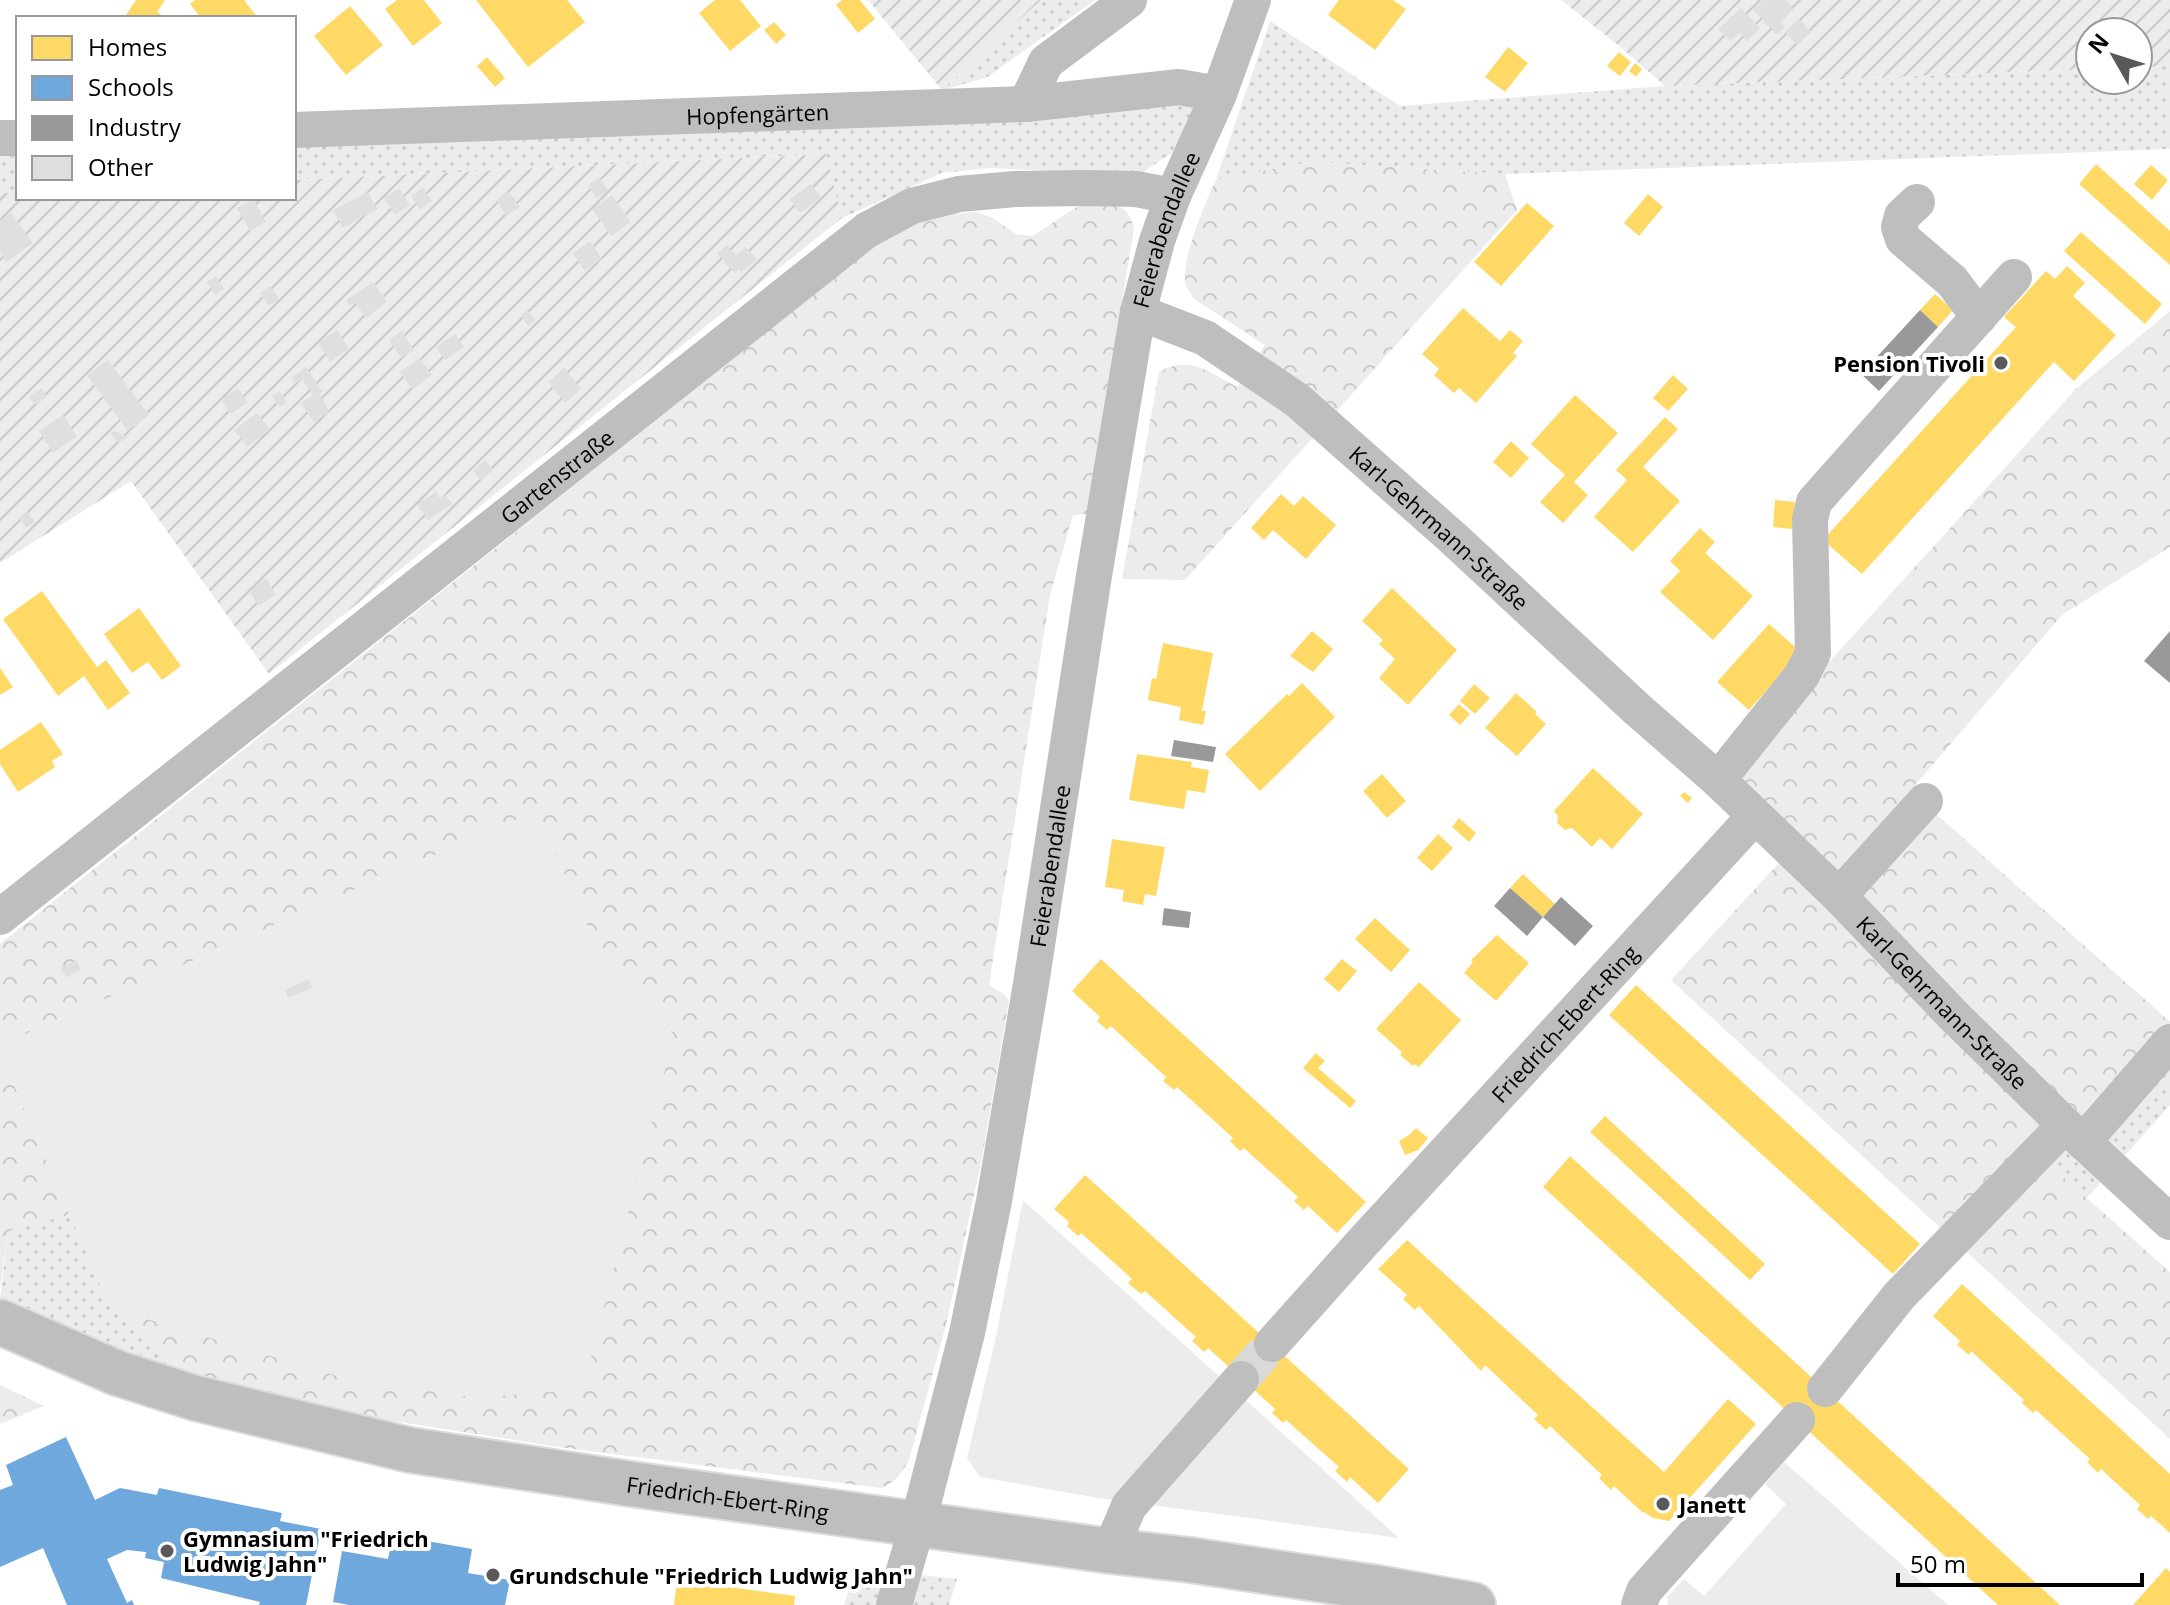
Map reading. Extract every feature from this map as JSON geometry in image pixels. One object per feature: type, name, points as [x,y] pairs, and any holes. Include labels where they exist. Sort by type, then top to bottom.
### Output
[{"type":"main road","name":"Friedrich-Ebert-Ring","points":[[0,1322],[117,1373],[195,1398],[410,1450],[631,1484],[1284,1574],[1473,1605]]},
{"type":"street","points":[[1026,104],[1046,62],[1129,0]]},
{"type":"street","name":"Feierabendallee","points":[[894,1605],[967,1333],[994,1201],[1138,312],[1173,196],[1219,94],[1253,0]]},
{"type":"street","name":"Hopfengärten","points":[[296,130],[1026,104],[1179,87],[1219,94]]},
{"type":"street","name":"Gartenstraße","points":[[0,917],[867,230],[912,206],[959,194],[1085,188],[1136,189],[1173,196]]},
{"type":"street","points":[[1917,202],[1902,216],[1899,227],[1903,239],[1952,281],[1979,317]]},
{"type":"street","points":[[1718,780],[1802,675],[1813,653],[1810,520],[1814,502],[2014,277]]},
{"type":"street","name":"Karl-Gehrmann-Straße","points":[[1138,312],[1205,338],[1297,400],[1718,780],[1839,896],[1953,1015],[2170,1222]]},
{"type":"street","points":[[1839,896],[1925,801]]},
{"type":"street","name":"Friedrich-Ebert-Ring","points":[[1272,1344],[1755,816]]},
{"type":"street","points":[[1825,1389],[1899,1296],[2170,1042]]},
{"type":"street","points":[[1110,1551],[1129,1506],[1241,1379]]},
{"type":"street","points":[[1639,1605],[1644,1591],[1797,1420]]},
{"type":"green space","points":[[868,0],[1041,0],[942,90]]},
{"type":"green space","points":[[1041,0],[1095,0],[986,78],[942,90]]},
{"type":"green space","points":[[1561,0],[2170,0],[2170,66],[2154,66],[2154,16],[2074,16],[2074,70],[1665,86]]},
{"type":"green space","points":[[1270,21],[1400,106],[1665,86],[2074,70],[2074,96],[2154,96],[2154,66],[2170,66],[2170,149],[1505,174],[1310,162],[1216,180]]},
{"type":"green space","points":[[1197,103],[1176,150],[1139,175],[989,168],[942,173],[842,218],[825,154],[296,180],[296,140]]},
{"type":"green space","points":[[16,149],[16,193],[0,193],[0,150]]},
{"type":"green space","points":[[826,154],[842,218],[269,674],[131,481],[0,563],[0,193],[16,193],[16,200],[296,200],[296,180]]},
{"type":"green space","points":[[1310,162],[1505,174],[1517,210],[1185,580],[1122,579],[1159,372],[1170,367],[1190,365],[1209,371],[1237,387],[1265,345],[1194,299],[1185,282],[1191,245],[1211,190],[1216,180]]},
{"type":"green space","points":[[1081,204],[1115,205],[1127,212],[1134,229],[1087,514],[1073,515],[1050,595],[989,985],[1009,1000],[982,1158],[946,1325],[909,1460],[901,1473],[881,1488],[565,1448],[361,1416],[184,1372],[110,1308],[674,1035],[598,950],[536,811],[0,1045],[0,944],[892,232],[923,216],[976,212],[991,217],[1016,234],[1033,236]]},
{"type":"green space","points":[[2170,311],[2170,547],[2062,615],[1910,791],[2167,1019],[2043,1159],[2170,1272],[2170,1439],[1671,980],[1800,840],[1734,778],[1819,673],[2076,389]]},
{"type":"green space","points":[[536,811],[598,950],[674,1035],[583,1389],[475,1398],[347,1379],[110,1308],[0,1052],[0,1045]]},
{"type":"green space","points":[[2167,1019],[2170,1021],[2170,1105],[2087,1198],[2043,1159]]},
{"type":"green space","points":[[0,1052],[70,1215],[12,1229],[8,1234],[0,1288]]},
{"type":"green space","points":[[1023,1200],[1399,1538],[1098,1498],[980,1477],[967,1458],[995,1341]]},
{"type":"green space","points":[[70,1215],[110,1308],[184,1372],[90,1338],[0,1298],[8,1234],[12,1228]]},
{"type":"green space","points":[[0,1385],[44,1406],[0,1424]]},
{"type":"green space","points":[[1784,1462],[1948,1605],[1668,1605],[1667,1597],[1684,1579],[1704,1596],[1786,1504],[1765,1484]]},
{"type":"green space","points":[[856,1568],[957,1579],[949,1605],[844,1605]]},
{"type":"building: Homes","points":[[136,0],[165,0],[157,12],[163,16],[126,15]]},
{"type":"building: Homes","points":[[195,0],[244,0],[256,16],[199,16],[190,4]]},
{"type":"building: Homes","points":[[397,0],[424,0],[442,23],[413,46],[385,9]]},
{"type":"building: Homes","points":[[476,0],[567,0],[585,22],[528,67]]},
{"type":"building: Homes","points":[[715,0],[740,0],[761,26],[730,51],[699,13]]},
{"type":"building: Homes","points":[[842,0],[860,0],[875,19],[858,33],[836,5]]},
{"type":"building: Homes","points":[[1339,0],[1393,0],[1406,9],[1375,50],[1328,15]]},
{"type":"building: Homes","points":[[350,6],[383,45],[346,75],[314,36]]},
{"type":"building: Homes","points":[[774,22],[786,35],[776,44],[764,30]]},
{"type":"building: Homes","points":[[1508,47],[1528,63],[1505,92],[1485,77]]},
{"type":"building: Homes","points":[[1619,52],[1631,62],[1620,76],[1607,66]]},
{"type":"building: Homes","points":[[487,57],[505,78],[495,87],[477,66]]},
{"type":"building: Homes","points":[[1635,63],[1642,69],[1636,77],[1629,71]]},
{"type":"building: Homes","points":[[2096,164],[2170,231],[2170,265],[2079,184]]},
{"type":"building: Homes","points":[[2151,165],[2168,180],[2152,200],[2134,184]]},
{"type":"building: Homes","points":[[1648,194],[1663,207],[1639,236],[1624,223]]},
{"type":"building: Homes","points":[[1527,203],[1554,226],[1501,286],[1474,262]]},
{"type":"building: Homes","points":[[2081,232],[2162,304],[2145,324],[2064,251]]},
{"type":"building: Homes","points":[[2067,266],[2085,283],[2073,296],[2116,335],[2074,381],[2054,362],[1862,574],[1823,540],[2016,327],[2004,317],[2046,271],[2055,279]]},
{"type":"building: Homes","points":[[1935,294],[1953,310],[1938,327],[1920,310]]},
{"type":"building: Homes","points":[[1463,308],[1500,341],[1510,330],[1523,341],[1513,353],[1517,356],[1476,403],[1459,388],[1454,393],[1434,375],[1439,369],[1422,354]]},
{"type":"building: Homes","points":[[1673,375],[1688,389],[1668,411],[1653,398]]},
{"type":"building: Homes","points":[[1575,395],[1618,433],[1574,482],[1588,495],[1563,523],[1540,502],[1565,475],[1531,444]]},
{"type":"building: Homes","points":[[1665,417],[1678,429],[1643,467],[1680,501],[1633,552],[1594,517],[1627,480],[1616,470]]},
{"type":"building: Homes","points":[[1511,441],[1529,458],[1511,478],[1493,462]]},
{"type":"building: Homes","points":[[1281,494],[1294,506],[1303,496],[1336,525],[1306,559],[1273,530],[1264,540],[1251,528]]},
{"type":"building: Homes","points":[[1775,500],[1795,502],[1792,529],[1773,527]]},
{"type":"building: Homes","points":[[1700,528],[1715,542],[1705,553],[1753,596],[1713,640],[1660,592],[1680,571],[1670,561]]},
{"type":"building: Homes","points":[[1392,588],[1457,650],[1408,705],[1379,678],[1395,659],[1379,644],[1383,640],[1362,621]]},
{"type":"building: Homes","points":[[42,591],[97,667],[106,660],[130,693],[108,710],[84,676],[58,696],[3,619]]},
{"type":"building: Homes","points":[[139,608],[181,666],[162,680],[148,662],[132,673],[104,634]]},
{"type":"building: Homes","points":[[1769,624],[1801,652],[1749,710],[1717,682]]},
{"type":"building: Homes","points":[[1312,631],[1333,649],[1313,672],[1290,656]]},
{"type":"building: Homes","points":[[1163,643],[1213,653],[1202,711],[1206,711],[1203,725],[1179,720],[1181,707],[1148,700]]},
{"type":"building: Homes","points":[[0,668],[13,687],[0,695]]},
{"type":"building: Homes","points":[[1302,683],[1335,717],[1260,791],[1225,754]]},
{"type":"building: Homes","points":[[1474,684],[1490,698],[1475,714],[1460,701]]},
{"type":"building: Homes","points":[[1516,693],[1546,724],[1517,756],[1485,728]]},
{"type":"building: Homes","points":[[1459,704],[1470,714],[1460,725],[1449,715]]},
{"type":"building: Homes","points":[[41,722],[63,754],[52,761],[55,767],[18,792],[0,764],[0,750]]},
{"type":"building: Homes","points":[[1137,754],[1192,762],[1191,767],[1209,770],[1205,793],[1187,790],[1184,809],[1129,800]]},
{"type":"building: Homes","points":[[1593,768],[1643,814],[1612,849],[1600,838],[1592,847],[1572,828],[1565,830],[1557,823],[1558,816],[1554,811]]},
{"type":"building: Homes","points":[[1382,774],[1406,801],[1387,818],[1363,791]]},
{"type":"building: Homes","points":[[1684,792],[1692,798],[1688,803],[1680,796]]},
{"type":"building: Homes","points":[[1459,818],[1476,833],[1469,842],[1452,827]]},
{"type":"building: Homes","points":[[1438,834],[1453,848],[1432,871],[1417,858]]},
{"type":"building: Homes","points":[[1112,839],[1165,847],[1156,896],[1145,894],[1143,905],[1122,901],[1124,890],[1105,887]]},
{"type":"building: Homes","points":[[1523,874],[1555,904],[1543,917],[1510,888]]},
{"type":"building: Homes","points":[[1375,918],[1410,950],[1391,972],[1355,939]]},
{"type":"building: Homes","points":[[1497,935],[1529,963],[1496,1001],[1464,973],[1473,962],[1471,960]]},
{"type":"building: Homes","points":[[1101,959],[1366,1202],[1337,1233],[1308,1206],[1304,1210],[1294,1201],[1298,1197],[1244,1148],[1240,1151],[1230,1141],[1233,1138],[1177,1087],[1174,1090],[1163,1081],[1166,1077],[1111,1026],[1107,1030],[1097,1021],[1100,1017],[1072,991]]},
{"type":"building: Homes","points":[[1342,959],[1357,971],[1339,992],[1324,979]]},
{"type":"building: Homes","points":[[1419,982],[1461,1020],[1419,1067],[1400,1055],[1402,1052],[1376,1029]]},
{"type":"building: Homes","points":[[1636,985],[1920,1244],[1893,1274],[1609,1015]]},
{"type":"building: Homes","points":[[1316,1053],[1325,1061],[1318,1068],[1356,1101],[1350,1108],[1303,1068]]},
{"type":"building: Homes","points":[[1605,1116],[1765,1264],[1750,1280],[1590,1132]]},
{"type":"building: Homes","points":[[1416,1128],[1428,1138],[1418,1150],[1405,1155],[1399,1141]]},
{"type":"building: Homes","points":[[1570,1156],[2060,1605],[1998,1605],[1543,1187]]},
{"type":"building: Homes","points":[[1085,1175],[1409,1469],[1378,1503],[1350,1477],[1347,1482],[1335,1471],[1339,1467],[1286,1420],[1283,1423],[1272,1413],[1275,1409],[1208,1348],[1204,1352],[1192,1341],[1196,1337],[1145,1291],[1141,1294],[1128,1283],[1132,1279],[1081,1233],[1078,1236],[1067,1226],[1069,1222],[1054,1209]]},
{"type":"building: Homes","points":[[1407,1240],[1664,1472],[1728,1399],[1756,1424],[1669,1521],[1643,1513],[1614,1486],[1611,1490],[1599,1478],[1602,1475],[1550,1426],[1546,1430],[1534,1419],[1538,1415],[1485,1365],[1481,1371],[1419,1306],[1415,1310],[1403,1299],[1407,1295],[1378,1269]]},
{"type":"building: Homes","points":[[1962,1284],[2170,1474],[2170,1533],[2151,1516],[2148,1519],[2137,1509],[2140,1505],[2101,1469],[2098,1473],[2087,1462],[2090,1459],[2036,1410],[2033,1413],[2022,1403],[2024,1400],[1971,1351],[1969,1355],[1957,1345],[1960,1341],[1933,1316]]},
{"type":"building: Homes","points":[[2166,1568],[2170,1572],[2170,1605],[2133,1605]]},
{"type":"building: Homes","points":[[677,1580],[795,1596],[794,1605],[674,1605]]},
{"type":"building: Schools","points":[[66,1437],[95,1500],[120,1488],[157,1495],[159,1488],[282,1513],[280,1521],[321,1529],[306,1605],[259,1605],[260,1602],[161,1578],[164,1562],[145,1558],[146,1552],[127,1550],[107,1559],[127,1603],[132,1600],[134,1605],[67,1605],[43,1548],[0,1567],[0,1490],[13,1485],[6,1465]]},
{"type":"building: Schools","name":"Grundschule \"Friedrich Ludwig Jahn\"","points":[[393,1535],[472,1549],[468,1573],[510,1580],[505,1605],[349,1605],[333,1602],[342,1551],[388,1559]]},
{"type":"building: Industry","points":[[1920,310],[1938,327],[1879,391],[1861,374]]},
{"type":"building: Industry","points":[[2170,631],[2170,683],[2144,661]]},
{"type":"building: Industry","points":[[1174,740],[1216,747],[1213,762],[1171,756]]},
{"type":"building: Industry","points":[[1510,888],[1543,917],[1527,936],[1494,906]]},
{"type":"building: Industry","points":[[1561,897],[1593,926],[1575,946],[1543,917]]},
{"type":"building: Industry","points":[[1164,908],[1191,912],[1189,928],[1162,925]]},
{"type":"building: Other","points":[[1763,0],[1786,0],[1794,9],[1780,22],[1785,27],[1777,35],[1753,10]]},
{"type":"building: Other","points":[[1741,8],[1760,28],[1747,41],[1739,33],[1730,41],[1718,29]]},
{"type":"building: Other","points":[[1799,19],[1811,32],[1797,45],[1785,32]]},
{"type":"building: Other","points":[[600,177],[608,191],[596,199],[588,185]]},
{"type":"building: Other","points":[[811,184],[821,198],[800,213],[790,199]]},
{"type":"building: Other","points":[[399,188],[410,205],[395,215],[384,198]]},
{"type":"building: Other","points":[[423,188],[432,201],[420,209],[411,196]]},
{"type":"building: Other","points":[[509,191],[520,207],[506,216],[496,200]]},
{"type":"building: Other","points":[[368,192],[377,209],[343,228],[333,210]]},
{"type":"building: Other","points":[[612,195],[631,222],[611,236],[592,209]]},
{"type":"building: Other","points":[[254,200],[266,222],[250,231],[237,208]]},
{"type":"building: Other","points":[[11,212],[33,243],[6,262],[0,253],[0,220]]},
{"type":"building: Other","points":[[590,241],[602,259],[585,271],[573,253]]},
{"type":"building: Other","points":[[727,245],[736,255],[746,247],[757,260],[741,272],[739,269],[734,273],[717,253]]},
{"type":"building: Other","points":[[216,276],[224,289],[215,295],[207,282]]},
{"type":"building: Other","points":[[373,282],[387,302],[366,318],[355,302],[350,306],[346,300]]},
{"type":"building: Other","points":[[270,286],[279,299],[269,306],[260,293]]},
{"type":"building: Other","points":[[528,310],[535,321],[528,326],[521,315]]},
{"type":"building: Other","points":[[337,330],[349,349],[330,362],[318,343]]},
{"type":"building: Other","points":[[402,331],[414,350],[401,358],[389,340]]},
{"type":"building: Other","points":[[455,334],[464,347],[445,360],[436,347]]},
{"type":"building: Other","points":[[420,358],[432,375],[412,389],[400,372]]},
{"type":"building: Other","points":[[108,360],[149,415],[128,431],[87,375]]},
{"type":"building: Other","points":[[306,367],[323,392],[319,394],[330,412],[314,423],[301,403],[313,395],[302,379],[295,384],[291,378]]},
{"type":"building: Other","points":[[564,368],[581,389],[565,403],[548,382]]},
{"type":"building: Other","points":[[41,388],[47,397],[35,405],[29,396]]},
{"type":"building: Other","points":[[238,388],[248,402],[231,414],[221,399]]},
{"type":"building: Other","points":[[279,391],[287,402],[280,407],[272,396]]},
{"type":"building: Other","points":[[257,413],[270,430],[247,447],[234,430]]},
{"type":"building: Other","points":[[63,415],[77,437],[53,453],[39,431]]},
{"type":"building: Other","points":[[109,430],[120,433],[128,437],[118,443]]},
{"type":"building: Other","points":[[485,460],[493,470],[481,480],[473,471]]},
{"type":"building: Other","points":[[436,492],[439,498],[445,494],[452,504],[428,520],[417,504]]},
{"type":"building: Other","points":[[27,512],[35,522],[26,528],[19,518]]},
{"type":"building: Other","points":[[266,578],[276,594],[259,606],[249,591]]},
{"type":"building: Other","points":[[76,960],[81,969],[66,978],[61,968]]},
{"type":"building: Other","points":[[309,979],[312,988],[288,998],[285,990]]},
{"type":"tunnel","points":[[1241,1379],[1272,1344]]},
{"type":"place","name":"Pension Tivoli","points":[[2001,363]]},
{"type":"place","name":"Janett","points":[[1663,1504]]},
{"type":"place","name":"Gymnasium \"Friedrich Ludwig Jahn\"","points":[[167,1551]]},
{"type":"place","name":"Grundschule \"Friedrich Ludwig Jahn\"","points":[[493,1575]]}]
